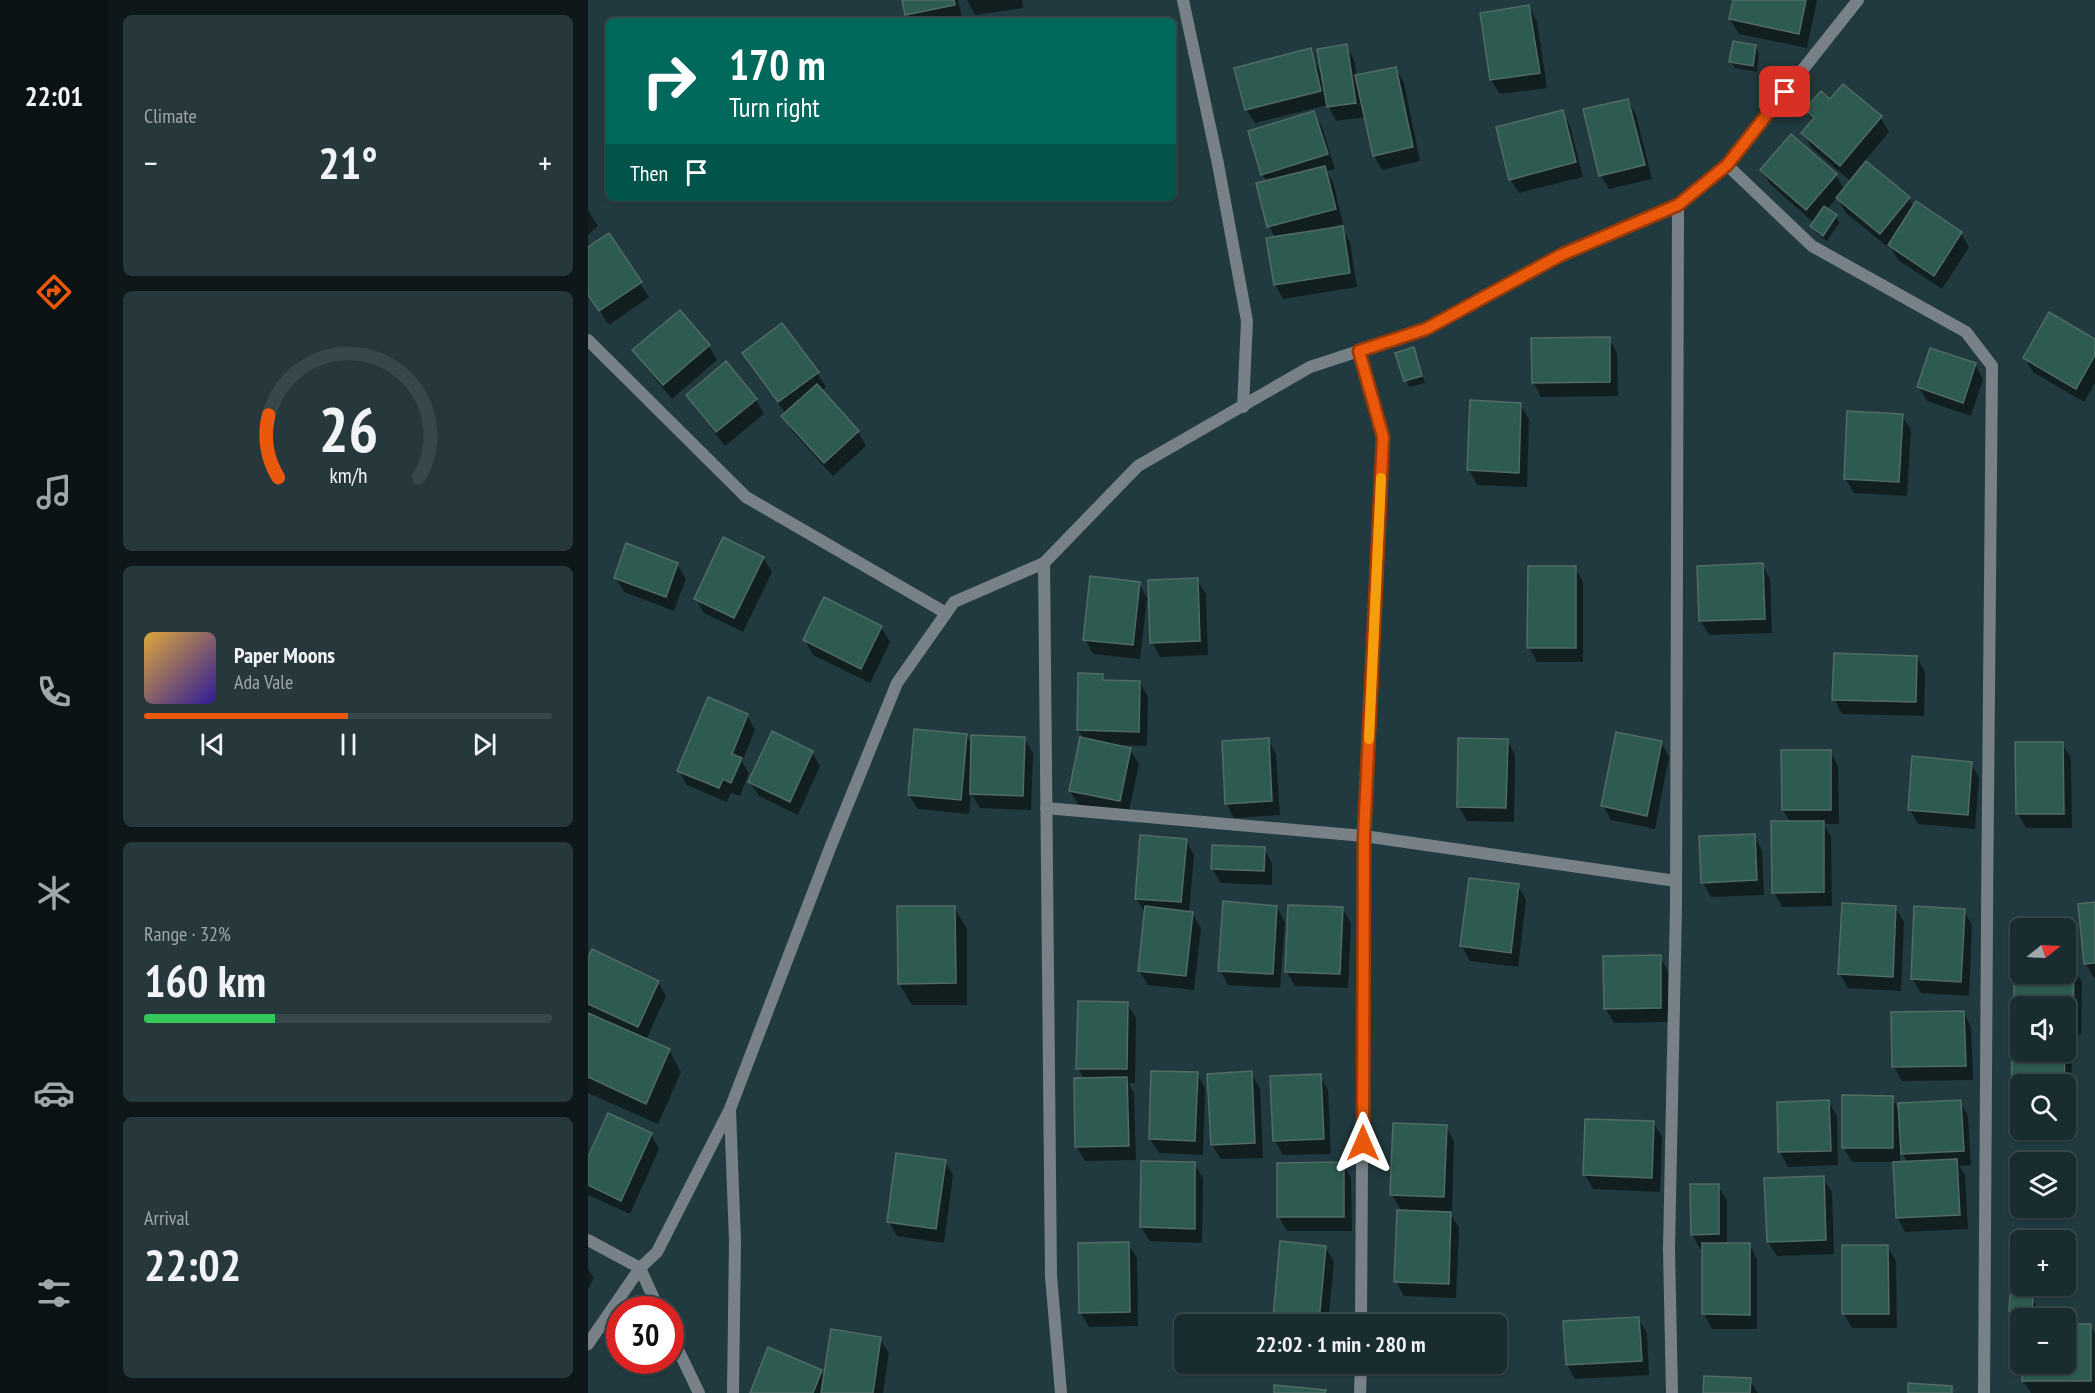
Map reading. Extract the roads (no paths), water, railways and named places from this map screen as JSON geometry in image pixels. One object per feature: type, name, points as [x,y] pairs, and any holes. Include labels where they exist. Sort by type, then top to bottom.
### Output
[{"type":"street","points":[[1184,0],[1247,321],[1243,407]]},
{"type":"street","points":[[588,1344],[639,1268],[657,1252],[730,1109],[830,848],[897,683],[954,602],[1044,563],[1138,466],[1310,368],[1426,329],[1561,255],[1678,205],[1727,165],[1857,0]]},
{"type":"street","points":[[1727,165],[1812,246],[1966,332],[1992,366],[1989,831],[1984,1138],[1984,1393]]},
{"type":"street","points":[[1672,1393],[1669,1249],[1676,881],[1678,205]]},
{"type":"street","points":[[588,340],[746,497],[946,613]]},
{"type":"street","points":[[1359,351],[1383,437],[1364,836],[1361,1314]]},
{"type":"street","points":[[1044,563],[1051,1276],[1061,1393]]},
{"type":"street","points":[[1046,807],[1364,836],[1676,881]]},
{"type":"street","points":[[730,1109],[735,1241],[733,1393]]},
{"type":"street","points":[[588,1240],[639,1268],[652,1296]]},
{"type":"street","points":[[684,1362],[699,1393]]},
{"type":"street","points":[[1360,1393],[1361,1374]]}]
